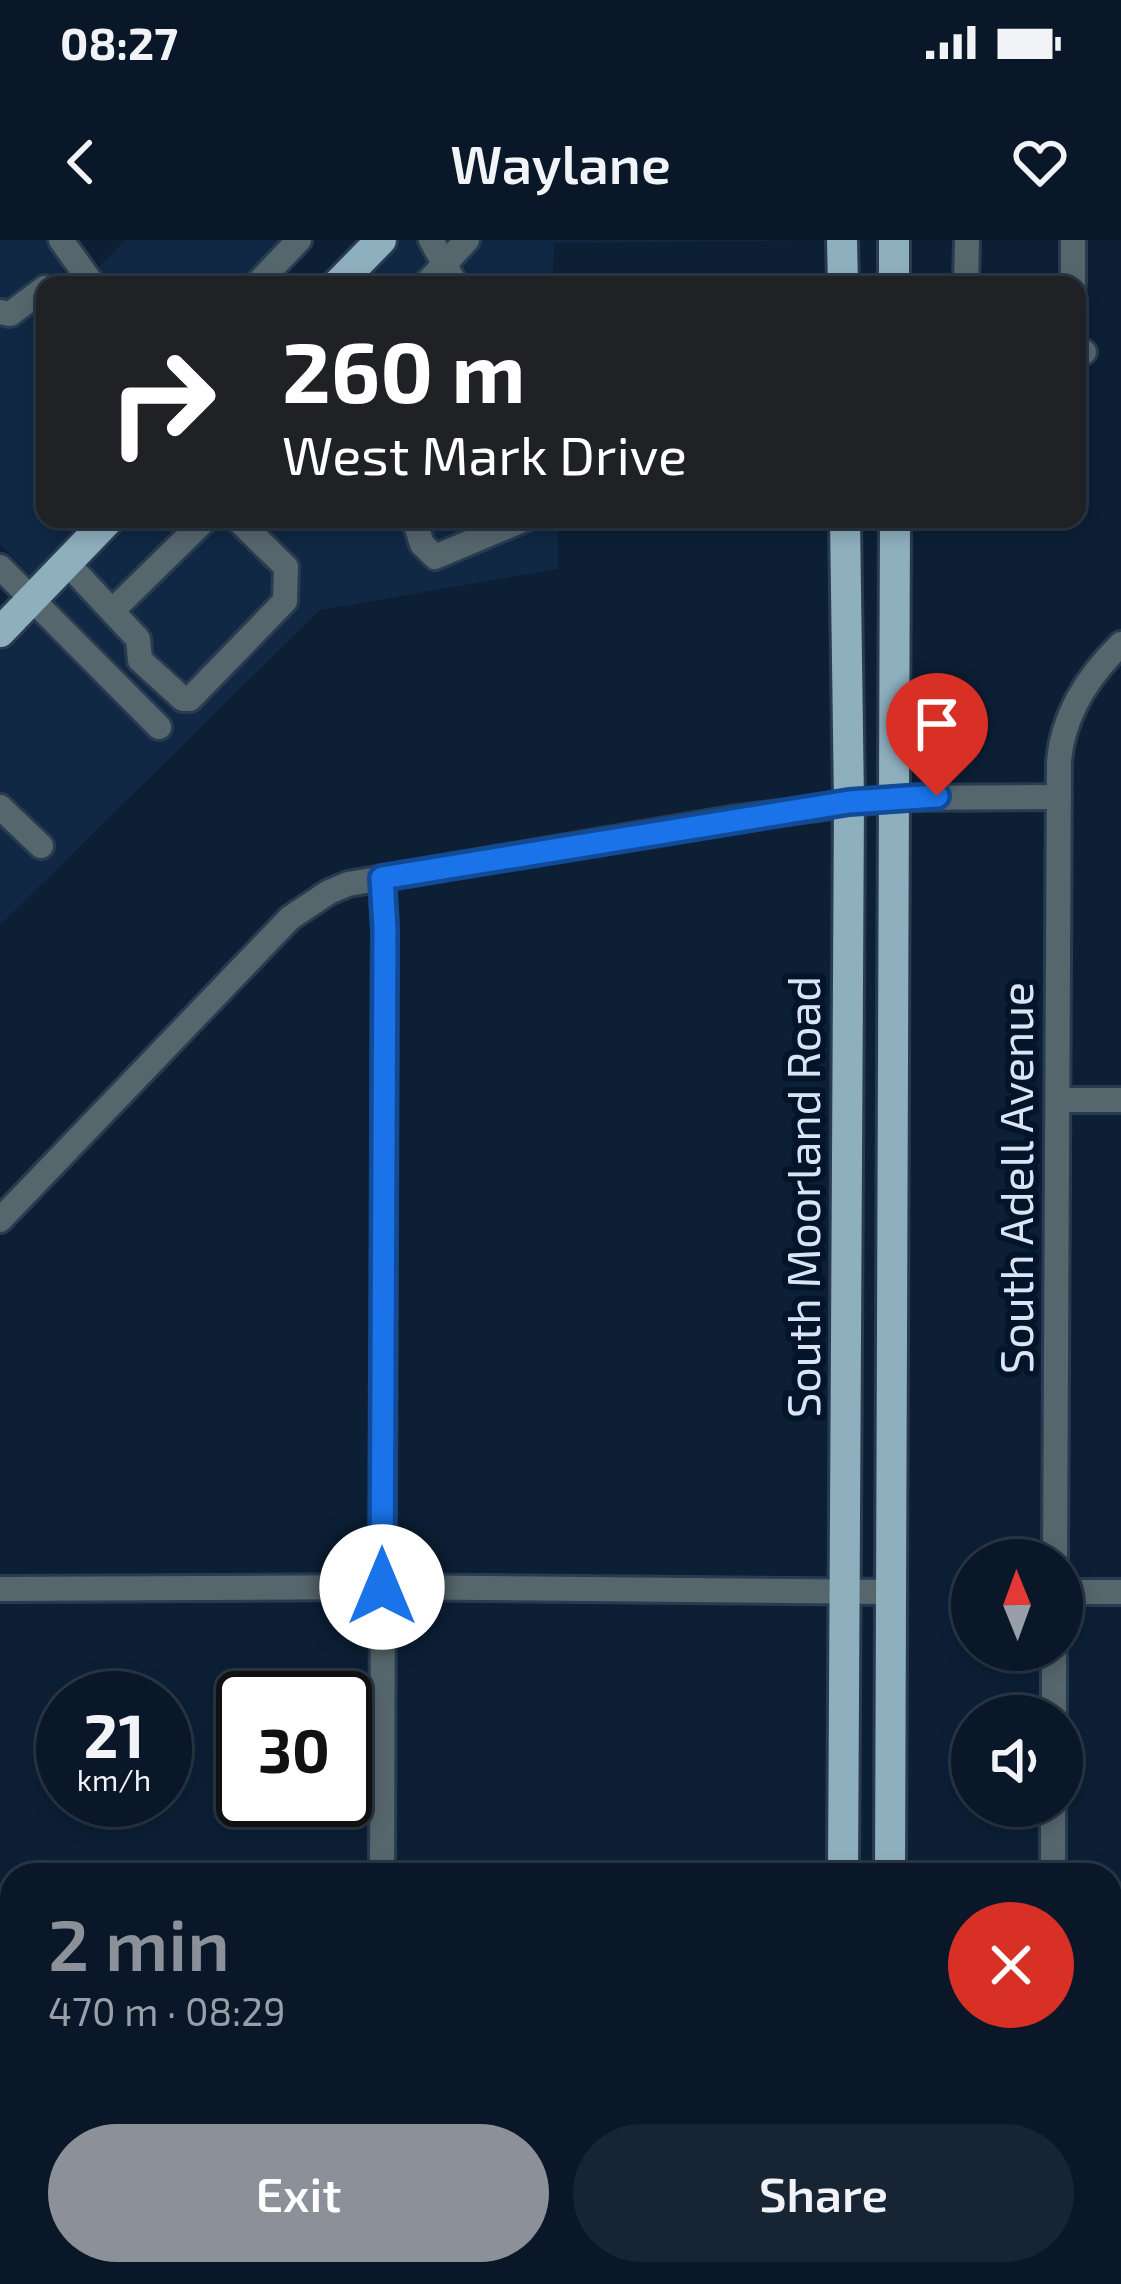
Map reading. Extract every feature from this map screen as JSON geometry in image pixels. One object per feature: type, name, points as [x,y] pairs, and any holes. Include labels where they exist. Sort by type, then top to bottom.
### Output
[{"type":"main road","points":[[346,276],[382,240]]},
{"type":"main road","points":[[842,240],[842,276]]},
{"type":"main road","points":[[894,240],[894,276]]},
{"type":"main road","points":[[0,632],[100,528]]},
{"type":"main road","name":"South Moorland Road","points":[[843,1863],[849,802],[845,528]]},
{"type":"main road","name":"South Moorland Road","points":[[890,1863],[895,528]]},
{"type":"street","points":[[61,240],[85,275]]},
{"type":"street","points":[[265,276],[299,240]]},
{"type":"street","points":[[431,240],[452,274]]},
{"type":"street","points":[[452,274],[467,240]]},
{"type":"street","points":[[965,276],[967,240]]},
{"type":"street","points":[[1072,240],[1073,276]]},
{"type":"street","points":[[0,312],[10,314],[36,295]]},
{"type":"street","points":[[112,611],[197,528]]},
{"type":"street","points":[[67,562],[138,639],[140,660],[183,699],[190,699],[285,601],[286,568],[246,528]]},
{"type":"street","points":[[417,528],[422,544],[435,557],[504,528]]},
{"type":"street","points":[[0,567],[159,727]]},
{"type":"street","name":"South Adell Avenue","points":[[1055,1539],[1060,750],[1070,713],[1099,665],[1121,644]]},
{"type":"street","points":[[0,1220],[290,918],[329,892],[382,878],[849,802],[1059,797]]},
{"type":"street","points":[[0,807],[41,846]]},
{"type":"street","points":[[382,878],[382,1863]]},
{"type":"street","points":[[1058,1100],[1121,1100]]},
{"type":"street","points":[[0,1589],[894,1592]]},
{"type":"street","points":[[1083,1592],[1121,1592]]},
{"type":"street","points":[[1053,1827],[1053,1863]]},
{"type":"shaded area","points":[[0,240],[51,240],[65,276],[36,276],[36,528],[558,528],[558,569],[320,610],[0,925],[0,632],[43,587],[0,545]]},
{"type":"shaded area","points":[[125,240],[299,240],[265,276],[90,276]]},
{"type":"shaded area","points":[[381,240],[842,240],[554,243],[553,276],[346,276]]},
{"type":"route","points":[[382,1587],[382,878],[731,819],[849,802],[937,796]]}]
